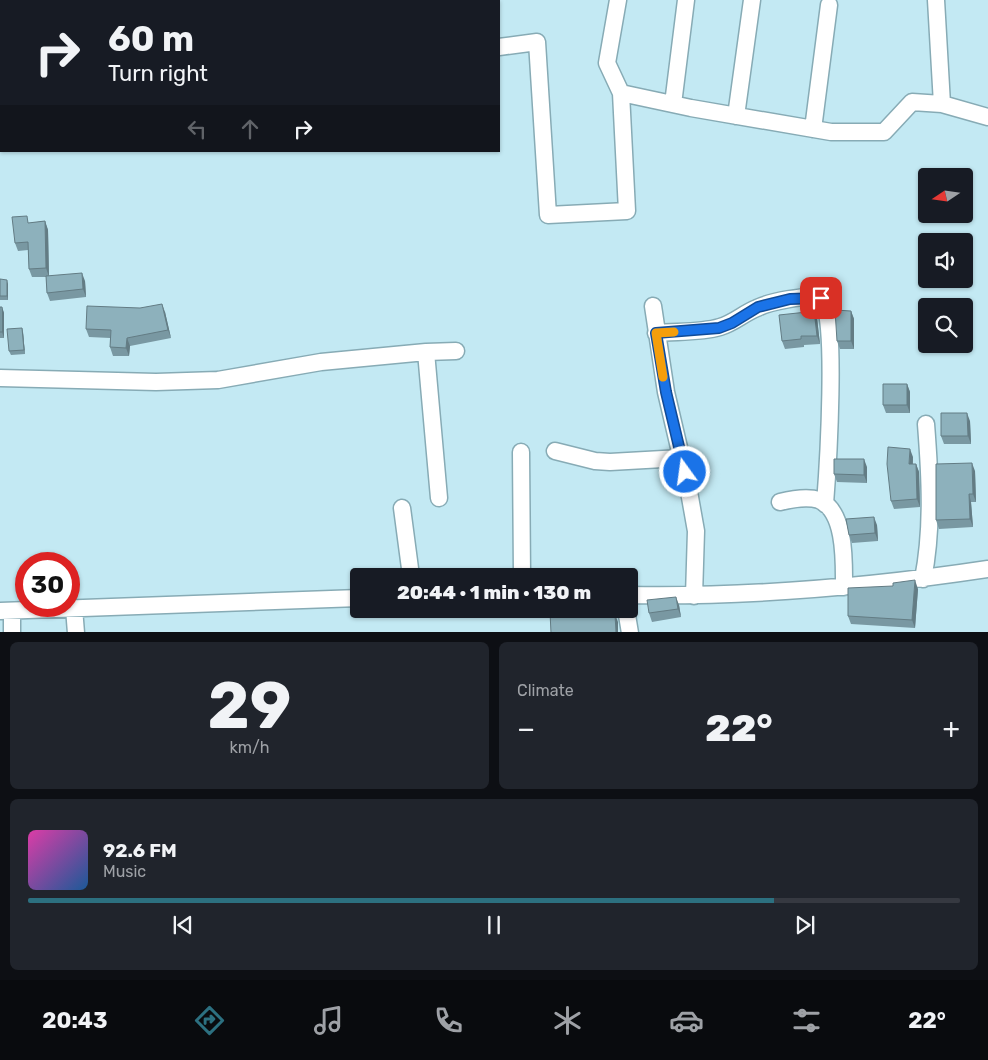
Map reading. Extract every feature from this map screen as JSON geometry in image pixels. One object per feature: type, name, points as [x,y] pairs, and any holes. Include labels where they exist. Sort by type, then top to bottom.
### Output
[{"type":"street","points":[[500,47],[537,42],[548,215],[627,211],[621,93],[607,63],[618,0]]},
{"type":"street","points":[[673,104],[686,0]]},
{"type":"street","points":[[736,116],[752,0]]},
{"type":"street","points":[[936,0],[942,104]]},
{"type":"street","points":[[813,129],[829,5]]},
{"type":"street","points":[[621,93],[736,116],[831,132],[884,132],[912,102],[942,104],[988,117]]},
{"type":"street","points":[[656,333],[719,328],[732,323],[758,307],[790,299],[821,298],[825,301],[829,316],[831,366],[825,504]]},
{"type":"street","points":[[653,306],[656,333],[696,531],[694,596]]},
{"type":"street","points":[[0,378],[156,382],[218,380],[321,362],[456,351]]},
{"type":"street","points":[[426,352],[439,498]]},
{"type":"street","points":[[923,579],[928,553],[929,520],[926,424]]},
{"type":"street","points":[[556,451],[595,461],[610,462],[681,458]]},
{"type":"street","points":[[521,452],[522,568]]},
{"type":"street","points":[[780,502],[799,498],[816,500],[825,504],[833,513],[844,552],[844,587]]},
{"type":"street","points":[[402,508],[410,568]]},
{"type":"street","points":[[638,594],[694,596],[844,587],[923,579],[988,569]]},
{"type":"street","points":[[80,608],[350,598]]},
{"type":"street","points":[[6,611],[12,632]]},
{"type":"street","points":[[75,617],[76,632]]},
{"type":"street","points":[[628,618],[630,632]]},
{"type":"building","points":[[27,216],[28,223],[45,221],[46,268],[29,269],[28,242],[15,243],[12,217]]},
{"type":"building","points":[[82,273],[83,289],[47,293],[46,276]]},
{"type":"building","points":[[0,279],[7,280],[7,296],[0,296]]},
{"type":"building","points":[[162,304],[168,330],[127,338],[126,348],[110,347],[111,330],[86,329],[87,306],[140,308]]},
{"type":"building","points":[[0,307],[2,307],[2,332],[0,332]]},
{"type":"building","points":[[814,310],[817,336],[801,336],[801,339],[782,341],[779,315]]},
{"type":"building","points":[[835,310],[851,311],[851,341],[837,341]]},
{"type":"building","points":[[22,328],[24,350],[9,351],[7,329]]},
{"type":"building","points":[[883,384],[907,384],[907,405],[883,405]]},
{"type":"building","points":[[941,413],[967,413],[968,436],[941,436]]},
{"type":"building","points":[[888,447],[910,449],[909,464],[916,464],[917,499],[891,501],[887,464]]},
{"type":"building","points":[[834,459],[864,459],[864,475],[834,474]]},
{"type":"building","points":[[972,463],[973,494],[969,494],[970,519],[936,520],[936,464]]},
{"type":"building","points":[[874,517],[875,533],[849,535],[846,519]]},
{"type":"building","points":[[915,580],[912,620],[848,616],[848,588],[893,586],[893,583]]},
{"type":"building","points":[[676,597],[678,609],[649,613],[647,600]]},
{"type":"building","points":[[550,618],[615,618],[616,632],[551,632]]},
{"type":"slow traffic","points":[[663,377],[656,333],[674,332]]},
{"type":"route","points":[[685,472],[666,392],[656,333],[704,331],[719,328],[732,323],[758,307],[771,303],[790,299],[821,298]]}]
